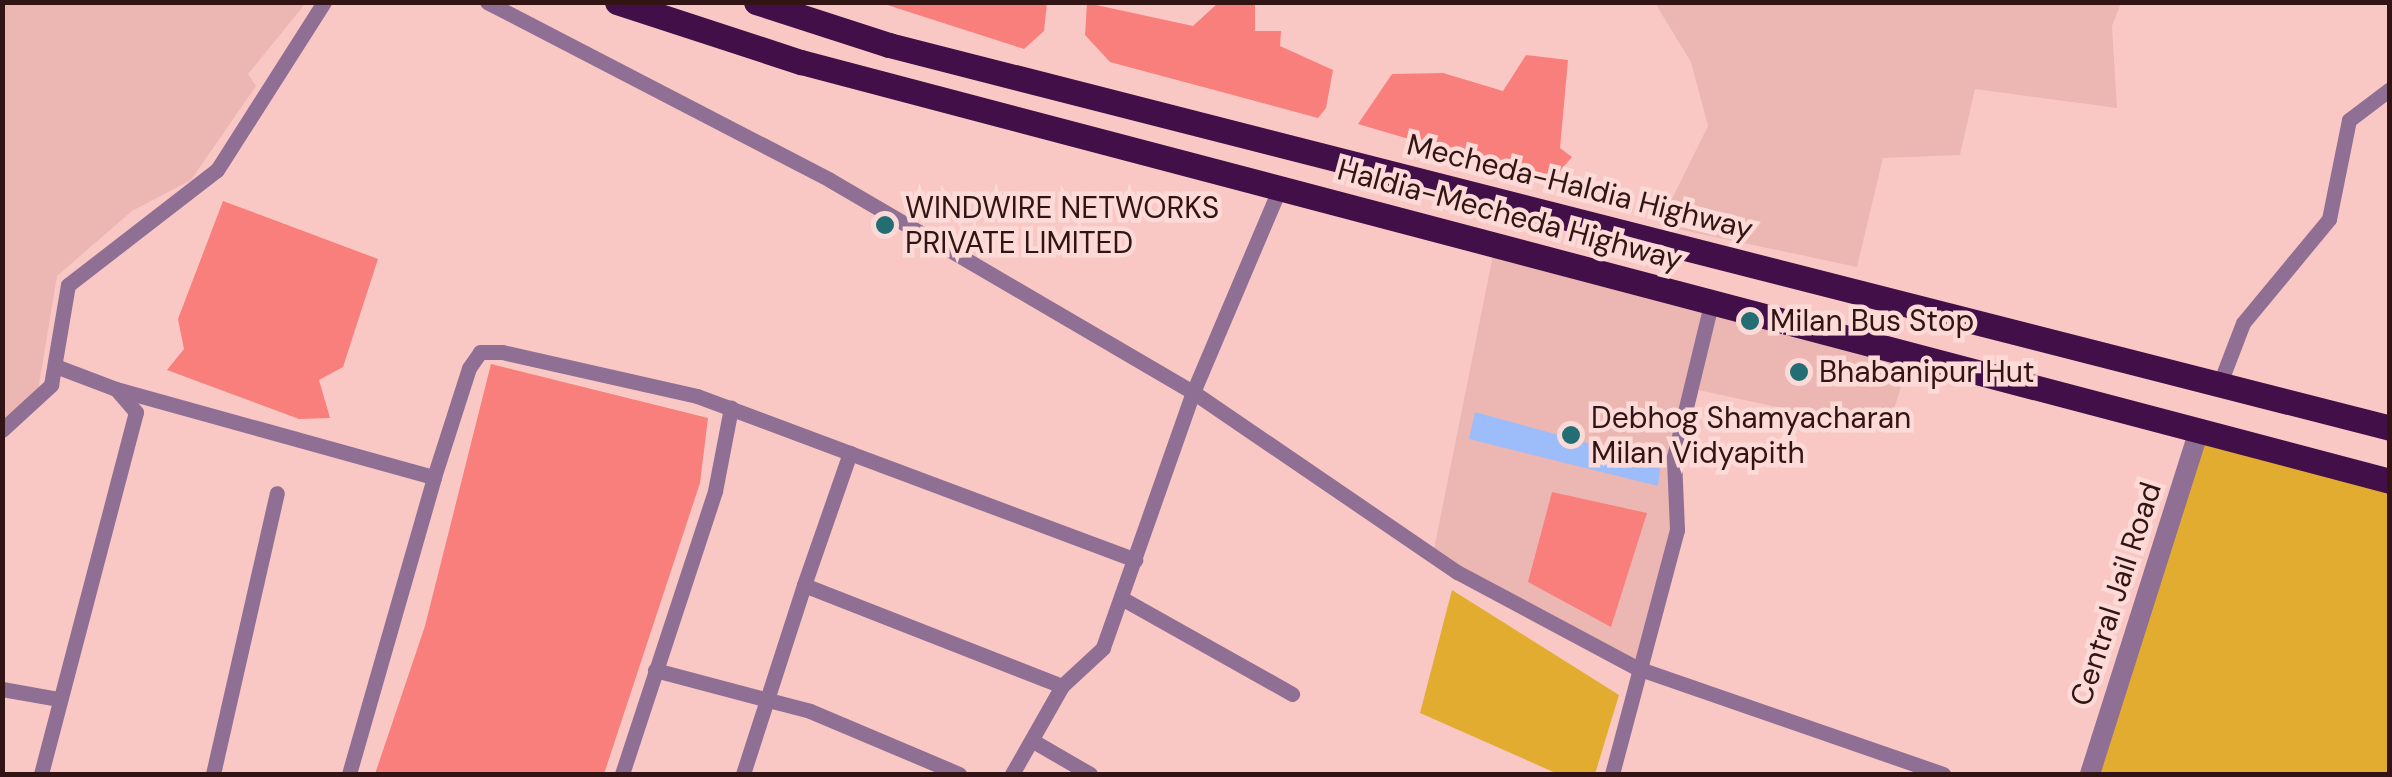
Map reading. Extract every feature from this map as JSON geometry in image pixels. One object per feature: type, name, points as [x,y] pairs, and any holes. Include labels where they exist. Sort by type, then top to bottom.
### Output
[{"type":"highway","name":"Haldia-Mecheda Highway","points":[[617,2],[801,62],[1281,185],[1711,304],[2390,480]]},
{"type":"highway","name":"Mecheda-Haldia Highway","points":[[756,2],[889,45],[2390,428]]},
{"type":"street","points":[[2,430],[38,404],[58,367],[68,285],[217,170],[324,2]]},
{"type":"street","points":[[487,2],[830,180],[1193,392],[1457,572],[1638,668],[1943,774]]},
{"type":"street","points":[[2220,384],[2244,323],[2329,220],[2349,120],[2390,89]]},
{"type":"street","points":[[1012,774],[1062,686],[1103,648],[1193,392],[1281,185]]},
{"type":"street","points":[[1612,774],[1677,530],[1674,458],[1711,304]]},
{"type":"street","points":[[349,774],[434,477],[480,352],[731,408],[1134,560]]},
{"type":"street","points":[[58,367],[116,389],[434,477]]},
{"type":"street","points":[[41,774],[136,412],[116,389]]},
{"type":"street","points":[[622,774],[715,491],[731,408]]},
{"type":"street","name":"Central Jail Road","points":[[2090,774],[2200,431]]},
{"type":"street","points":[[743,774],[850,453]]},
{"type":"street","points":[[213,774],[278,493]]},
{"type":"street","points":[[804,585],[1062,686]]},
{"type":"street","points":[[1123,600],[1292,694]]},
{"type":"street","points":[[656,670],[770,697],[959,774]]},
{"type":"street","points":[[2,689],[59,699]]},
{"type":"street","points":[[1032,742],[1090,774]]},
{"type":"shaded area","points":[[1047,2],[1044,31],[1024,49],[881,3]]},
{"type":"shaded area","points":[[3,3],[306,3],[248,74],[256,86],[191,180],[132,211],[57,276],[38,391],[3,419]]},
{"type":"shaded area","points":[[1087,3],[1193,26],[1218,3],[1255,3],[1255,31],[1281,31],[1280,46],[1333,70],[1326,108],[1318,118],[1110,62],[1085,35]]},
{"type":"shaded area","points":[[1655,3],[2121,3],[2112,26],[2117,108],[1975,89],[1960,155],[1883,158],[1857,267],[1659,225],[1708,126],[1691,62]]},
{"type":"shaded area","points":[[1526,55],[1568,60],[1560,148],[1572,157],[1551,181],[1358,124],[1392,74],[1443,73],[1503,91]]},
{"type":"shaded area","points":[[223,201],[378,259],[343,367],[319,380],[330,418],[299,419],[167,370],[184,349],[178,319]]},
{"type":"shaded area","name":"Debhog Shamyacharan Milan Vidyapith","points":[[1495,245],[1911,356],[1887,431],[1689,388],[1677,530],[1637,668],[1433,554]]},
{"type":"shaded area","points":[[491,364],[708,418],[700,483],[604,774],[375,774],[425,626]]},
{"type":"shaded area","points":[[2199,431],[2389,481],[2389,774],[2090,774]]},
{"type":"shaded area","points":[[1552,492],[1647,513],[1611,627],[1528,582]]},
{"type":"shaded area","points":[[1452,590],[1619,695],[1595,774],[1558,774],[1420,713]]},
{"type":"building","name":"Debhog Shamyacharan Milan Vidyapith","points":[[1475,412],[1661,463],[1658,486],[1469,439]]},
{"type":"place","name":"WINDWIRE NETWORKS PRIVATE LIMITED","points":[[885,225]]},
{"type":"place","name":"Milan Bus Stop","points":[[1750,321]]},
{"type":"place","name":"Bhabanipur Hut","points":[[1799,372]]},
{"type":"place","name":"Debhog Shamyacharan Milan Vidyapith","points":[[1571,435]]}]
